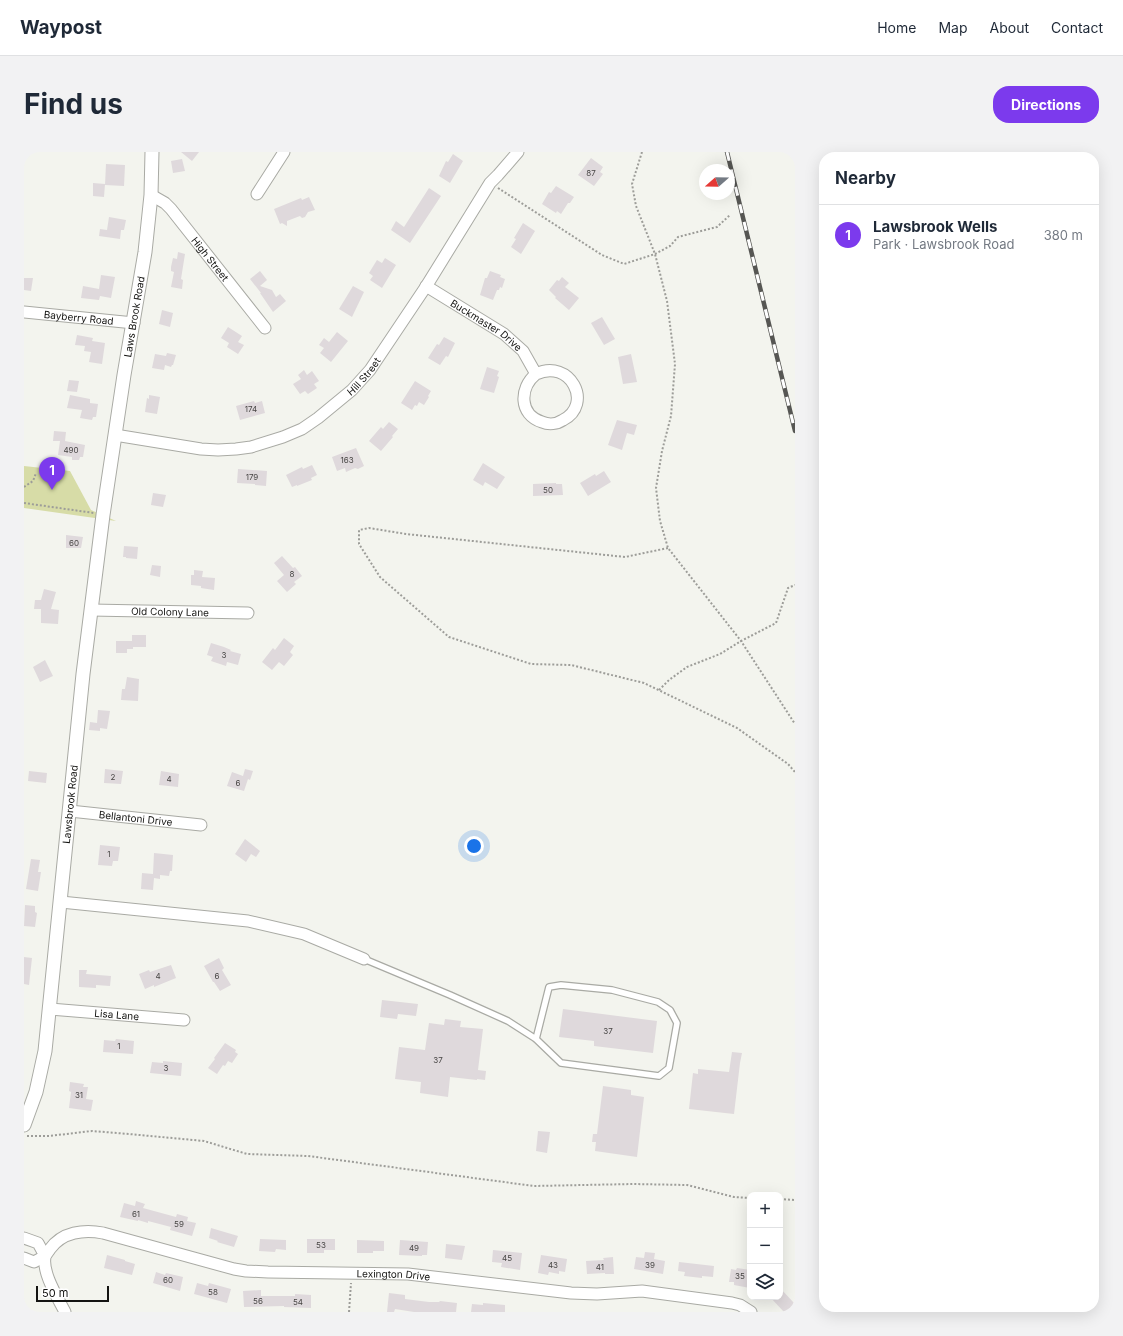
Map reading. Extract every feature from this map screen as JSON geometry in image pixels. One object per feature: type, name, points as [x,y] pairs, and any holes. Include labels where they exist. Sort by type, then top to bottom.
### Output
[{"type":"street","name":"Laws Brook Road","points":[[108,481],[145,252],[151,195],[152,152]]},
{"type":"street","points":[[257,194],[284,152]]},
{"type":"street","name":"Hill Street","points":[[115,435],[218,450],[251,447],[283,437],[302,429],[330,409],[362,380],[380,356],[426,286],[490,183],[518,152]]},
{"type":"street","name":"High Street","points":[[151,195],[165,203],[171,209],[265,328]]},
{"type":"street","name":"Buckmaster Drive","points":[[426,286],[504,334],[523,351],[536,374]]},
{"type":"street","name":"Bayberry Road","points":[[24,312],[134,323]]},
{"type":"street","points":[[553,370],[564,374],[573,382],[577,393],[576,405],[566,419],[560,422],[548,424],[537,420],[528,412],[524,400],[525,388],[528,382],[536,374],[553,370]]},
{"type":"street","name":"Lawsbrook Road","points":[[24,1125],[36,1092],[45,1051],[83,674],[108,481]]},
{"type":"street","name":"Old Colony Lane","points":[[91,610],[248,613]]},
{"type":"street","name":"Bellantoni Drive","points":[[70,811],[202,825]]},
{"type":"street","points":[[61,902],[248,921],[304,934],[364,959]]},
{"type":"street","name":"Lisa Lane","points":[[50,1009],[184,1020]]},
{"type":"street","name":"Lexington Drive","points":[[45,1256],[55,1243],[64,1236],[81,1232],[96,1231],[246,1271],[408,1274],[571,1293],[597,1294],[642,1291],[732,1303],[740,1305],[752,1312]]},
{"type":"street","points":[[24,1238],[38,1243],[45,1256],[49,1278],[64,1312]]},
{"type":"street","points":[[24,1258],[34,1262],[45,1256]]},
{"type":"lane","points":[[364,959],[508,1021],[536,1039],[561,1063],[659,1076],[670,1068],[677,1023],[670,1010],[658,1002],[612,990],[561,985],[549,987],[536,1039]]},
{"type":"path","points":[[642,152],[632,184],[636,206],[655,254],[667,301],[675,364],[670,416],[656,488],[660,521],[668,548],[741,641],[795,724]]},
{"type":"path","points":[[490,183],[602,255],[624,264],[655,254],[670,246],[678,237],[717,227],[730,215]]},
{"type":"path","points":[[24,487],[33,481],[36,474]]},
{"type":"path","points":[[24,503],[103,515]]},
{"type":"path","points":[[668,548],[625,557],[406,534],[369,528],[359,530],[358,544],[380,577],[449,637],[531,664],[571,665],[644,683],[737,728],[788,764],[795,772]]},
{"type":"path","points":[[659,690],[669,680],[687,667],[720,654],[741,641],[776,623],[788,588],[795,585]]},
{"type":"path","points":[[24,1136],[49,1136],[92,1131],[129,1134],[204,1141],[247,1154],[308,1156],[534,1186],[633,1184],[687,1185],[734,1197],[747,1198]]},
{"type":"path","points":[[783,1200],[795,1200]]},
{"type":"path","points":[[349,1312],[352,1273]]},
{"type":"green space","points":[[24,466],[70,471],[91,510],[116,521],[24,508]]},
{"type":"building","points":[[181,152],[199,152],[192,161]]},
{"type":"building","points":[[453,154],[463,161],[450,183],[439,176],[446,161],[448,162]]},
{"type":"building","points":[[591,158],[603,167],[600,172],[603,174],[594,186],[578,175]]},
{"type":"building","points":[[182,159],[185,171],[173,173],[171,161]]},
{"type":"building","points":[[106,164],[125,165],[124,186],[105,185]]},
{"type":"building","points":[[93,183],[105,184],[104,197],[93,196]]},
{"type":"building","points":[[556,186],[574,197],[561,214],[557,211],[556,213],[542,204],[549,192],[551,193]]},
{"type":"building","points":[[429,188],[441,196],[410,243],[391,230],[396,221],[404,227]]},
{"type":"building","points":[[309,197],[315,210],[308,212],[305,217],[302,218],[300,216],[287,221],[287,226],[282,223],[280,224],[274,209],[301,198],[302,200]]},
{"type":"building","points":[[109,217],[126,220],[124,230],[121,230],[120,239],[99,236],[100,229],[107,230]]},
{"type":"building","points":[[523,223],[535,231],[521,254],[511,247],[516,239],[514,238]]},
{"type":"building","points":[[178,252],[185,254],[181,279],[183,280],[182,289],[171,287],[174,272],[171,271],[171,267],[173,258],[177,259]]},
{"type":"building","points":[[385,258],[396,265],[382,288],[370,280],[373,276],[369,273],[377,260],[382,263]]},
{"type":"building","points":[[260,271],[267,280],[260,286],[272,290],[276,297],[280,294],[286,301],[273,312],[250,279]]},
{"type":"building","points":[[490,271],[501,275],[500,277],[505,279],[502,288],[500,287],[499,290],[497,290],[493,300],[480,295],[485,278],[487,278]]},
{"type":"building","points":[[101,275],[115,277],[111,298],[100,296],[99,300],[81,298],[83,286],[99,289]]},
{"type":"building","points":[[562,277],[569,283],[565,287],[579,298],[569,310],[555,298],[556,297],[549,290],[557,280],[559,281]]},
{"type":"building","points":[[24,278],[33,278],[31,291],[24,290]]},
{"type":"building","points":[[353,286],[364,292],[352,317],[339,309]]},
{"type":"building","points":[[162,310],[173,313],[170,327],[159,324]]},
{"type":"building","points":[[602,317],[615,339],[604,345],[591,323]]},
{"type":"building","points":[[228,327],[242,336],[238,342],[244,345],[238,354],[227,347],[229,343],[221,338]]},
{"type":"building","points":[[337,332],[348,341],[331,362],[320,353],[324,348],[319,345],[324,338],[329,342]]},
{"type":"building","points":[[77,335],[93,338],[92,341],[105,343],[102,364],[89,362],[91,352],[84,351],[85,346],[75,345]]},
{"type":"building","points":[[444,337],[455,343],[448,357],[446,356],[440,365],[428,358],[437,344],[439,345]]},
{"type":"building","points":[[167,353],[176,355],[171,367],[165,365],[164,370],[152,368],[155,354],[166,356]]},
{"type":"building","points":[[631,354],[637,382],[623,384],[618,357]]},
{"type":"building","points":[[487,367],[499,371],[497,376],[499,377],[494,393],[480,389]]},
{"type":"building","points":[[304,370],[307,375],[312,371],[319,381],[314,384],[317,388],[308,394],[305,391],[300,394],[293,384],[301,379],[298,375]]},
{"type":"building","points":[[69,380],[79,381],[77,392],[67,391]]},
{"type":"building","points":[[415,381],[431,391],[424,405],[419,402],[412,410],[401,403]]},
{"type":"building","points":[[70,395],[90,399],[90,403],[98,404],[96,417],[93,417],[92,420],[80,418],[82,410],[67,408]]},
{"type":"building","points":[[149,395],[160,397],[157,414],[145,412],[147,398],[149,399]]},
{"type":"building","points":[[254,401],[255,403],[262,401],[265,413],[240,420],[236,406]]},
{"type":"building","points":[[617,420],[637,425],[634,435],[627,433],[622,450],[608,445]]},
{"type":"building","points":[[389,422],[398,429],[381,451],[369,441],[381,427],[383,429]]},
{"type":"building","points":[[54,431],[66,432],[65,441],[85,445],[83,457],[80,457],[79,460],[72,460],[72,457],[58,455],[60,441],[53,441]]},
{"type":"building","points":[[356,448],[364,466],[346,472],[345,468],[337,471],[332,457]]},
{"type":"building","points":[[483,463],[505,477],[497,489],[485,482],[483,486],[473,480]]},
{"type":"building","points":[[312,465],[317,475],[311,478],[312,480],[292,487],[286,475],[302,467],[303,469]]},
{"type":"building","points":[[238,469],[267,471],[266,486],[237,483]]},
{"type":"building","points":[[604,471],[611,482],[588,496],[580,483],[595,474],[596,476]]},
{"type":"building","points":[[533,484],[562,484],[563,495],[533,496]]},
{"type":"building","points":[[153,493],[166,495],[163,507],[151,505]]},
{"type":"building","points":[[66,535],[83,537],[81,548],[66,548]]},
{"type":"building","points":[[124,546],[138,547],[137,559],[123,557]]},
{"type":"building","points":[[282,556],[293,568],[295,567],[302,576],[294,582],[296,584],[287,592],[277,581],[284,575],[274,563]]},
{"type":"building","points":[[152,565],[161,566],[160,577],[150,575]]},
{"type":"building","points":[[194,570],[203,571],[202,577],[215,578],[214,590],[191,585],[191,575],[194,575]]},
{"type":"building","points":[[44,589],[56,592],[51,609],[59,610],[58,624],[41,623],[41,609],[34,609],[35,600],[41,600]]},
{"type":"building","points":[[132,635],[146,635],[146,647],[133,647],[133,649],[127,649],[127,653],[116,653],[116,641],[132,641]]},
{"type":"building","points":[[284,638],[294,646],[290,652],[293,655],[284,666],[279,662],[272,670],[262,662],[273,648],[275,650]]},
{"type":"building","points":[[211,643],[241,654],[238,665],[227,662],[226,666],[211,661],[213,657],[207,655]]},
{"type":"building","points":[[45,660],[53,676],[40,682],[33,667]]},
{"type":"building","points":[[127,677],[139,679],[138,701],[121,700],[122,689],[125,689]]},
{"type":"building","points":[[98,710],[110,711],[107,729],[100,728],[100,731],[89,730],[90,722],[97,723]]},
{"type":"building","points":[[105,769],[123,771],[121,784],[104,783]]},
{"type":"building","points":[[245,769],[253,771],[250,780],[248,779],[244,791],[227,786],[232,772],[243,776]]},
{"type":"building","points":[[29,771],[47,773],[46,783],[28,781]]},
{"type":"building","points":[[161,771],[179,774],[178,787],[159,785]]},
{"type":"building","points":[[245,839],[260,851],[256,857],[251,854],[246,862],[235,854]]},
{"type":"building","points":[[100,845],[120,847],[118,861],[113,861],[112,866],[98,865]]},
{"type":"building","points":[[154,853],[173,855],[172,871],[170,871],[169,876],[160,875],[160,879],[154,878],[153,890],[141,889],[142,873],[153,874]]},
{"type":"building","points":[[31,859],[40,860],[38,872],[41,872],[38,891],[26,889]]},
{"type":"building","points":[[25,905],[35,906],[35,912],[37,913],[35,927],[24,926]]},
{"type":"building","points":[[24,957],[32,958],[29,985],[24,984]]},
{"type":"building","points":[[219,958],[224,968],[222,970],[231,985],[220,991],[204,966]]},
{"type":"building","points":[[171,965],[176,978],[145,989],[139,974]]},
{"type":"building","points":[[79,970],[87,970],[86,974],[111,976],[110,986],[96,985],[96,988],[79,987]]},
{"type":"building","points":[[382,1000],[418,1004],[416,1016],[398,1014],[397,1019],[380,1017]]},
{"type":"building","points":[[563,1009],[657,1021],[653,1053],[594,1046],[594,1041],[559,1037]]},
{"type":"building","points":[[445,1019],[461,1021],[460,1027],[483,1029],[478,1070],[486,1071],[485,1080],[450,1077],[448,1097],[420,1093],[421,1082],[395,1079],[399,1047],[425,1050],[429,1023],[444,1025]]},
{"type":"building","points":[[116,1039],[134,1041],[133,1054],[103,1052],[104,1040],[115,1041]]},
{"type":"building","points":[[225,1043],[236,1050],[235,1052],[238,1054],[232,1063],[228,1061],[225,1066],[223,1065],[217,1074],[208,1068]]},
{"type":"building","points":[[732,1052],[742,1053],[734,1114],[689,1109],[693,1073],[698,1074],[698,1069],[729,1072]]},
{"type":"building","points":[[163,1061],[182,1063],[181,1076],[150,1073],[152,1062],[163,1063]]},
{"type":"building","points":[[70,1082],[84,1084],[83,1087],[88,1087],[86,1099],[93,1100],[91,1111],[69,1108],[71,1092],[69,1091]]},
{"type":"building","points":[[603,1086],[631,1090],[631,1095],[644,1097],[637,1157],[595,1151],[596,1142],[592,1142],[593,1134],[597,1134]]},
{"type":"building","points":[[538,1131],[550,1132],[547,1153],[536,1151]]},
{"type":"building","points":[[136,1201],[145,1204],[143,1208],[176,1217],[177,1214],[188,1217],[187,1221],[196,1223],[192,1236],[170,1230],[171,1227],[148,1221],[148,1223],[120,1217],[124,1203],[135,1206]]},
{"type":"building","points":[[211,1228],[238,1236],[234,1247],[209,1238]]},
{"type":"building","points":[[260,1239],[286,1240],[286,1250],[276,1249],[275,1252],[259,1251]]},
{"type":"building","points":[[307,1239],[335,1239],[335,1250],[324,1250],[324,1253],[307,1253]]},
{"type":"building","points":[[357,1240],[384,1241],[384,1251],[357,1253]]},
{"type":"building","points":[[400,1240],[428,1242],[427,1255],[399,1255]]},
{"type":"building","points":[[446,1244],[465,1246],[462,1260],[445,1258]]},
{"type":"building","points":[[493,1250],[522,1253],[520,1270],[501,1267],[502,1263],[492,1262]]},
{"type":"building","points":[[645,1252],[655,1253],[654,1259],[665,1261],[663,1274],[634,1269],[636,1257],[644,1258]]},
{"type":"building","points":[[107,1255],[135,1264],[132,1275],[104,1268]]},
{"type":"building","points":[[541,1255],[567,1259],[565,1272],[559,1271],[559,1274],[549,1272],[548,1275],[538,1273]]},
{"type":"building","points":[[613,1257],[614,1274],[587,1274],[586,1261],[604,1260],[603,1258]]},
{"type":"building","points":[[679,1262],[714,1266],[713,1277],[702,1276],[702,1278],[684,1276],[685,1272],[678,1271]]},
{"type":"building","points":[[737,1268],[747,1270],[747,1287],[734,1285],[734,1282],[729,1282],[731,1269],[736,1270]]},
{"type":"building","points":[[156,1272],[165,1275],[166,1273],[183,1277],[180,1291],[153,1283]]},
{"type":"building","points":[[197,1283],[208,1286],[209,1283],[231,1289],[227,1303],[194,1294]]},
{"type":"building","points":[[261,1290],[261,1296],[295,1296],[295,1294],[311,1295],[311,1308],[284,1306],[244,1307],[243,1291]]},
{"type":"building","points":[[783,1291],[795,1304],[795,1309],[792,1312],[784,1312],[773,1300],[783,1300]]},
{"type":"building","points":[[389,1293],[405,1295],[405,1299],[457,1303],[456,1312],[414,1312],[395,1309],[394,1312],[387,1312]]},
{"type":"building","points":[[483,1303],[505,1305],[505,1312],[471,1312],[472,1304],[483,1305]]},
{"type":"railway","points":[[727,152],[795,431]]},
{"type":"place","name":"Lawsbrook Wells","points":[[52,490]]}]
